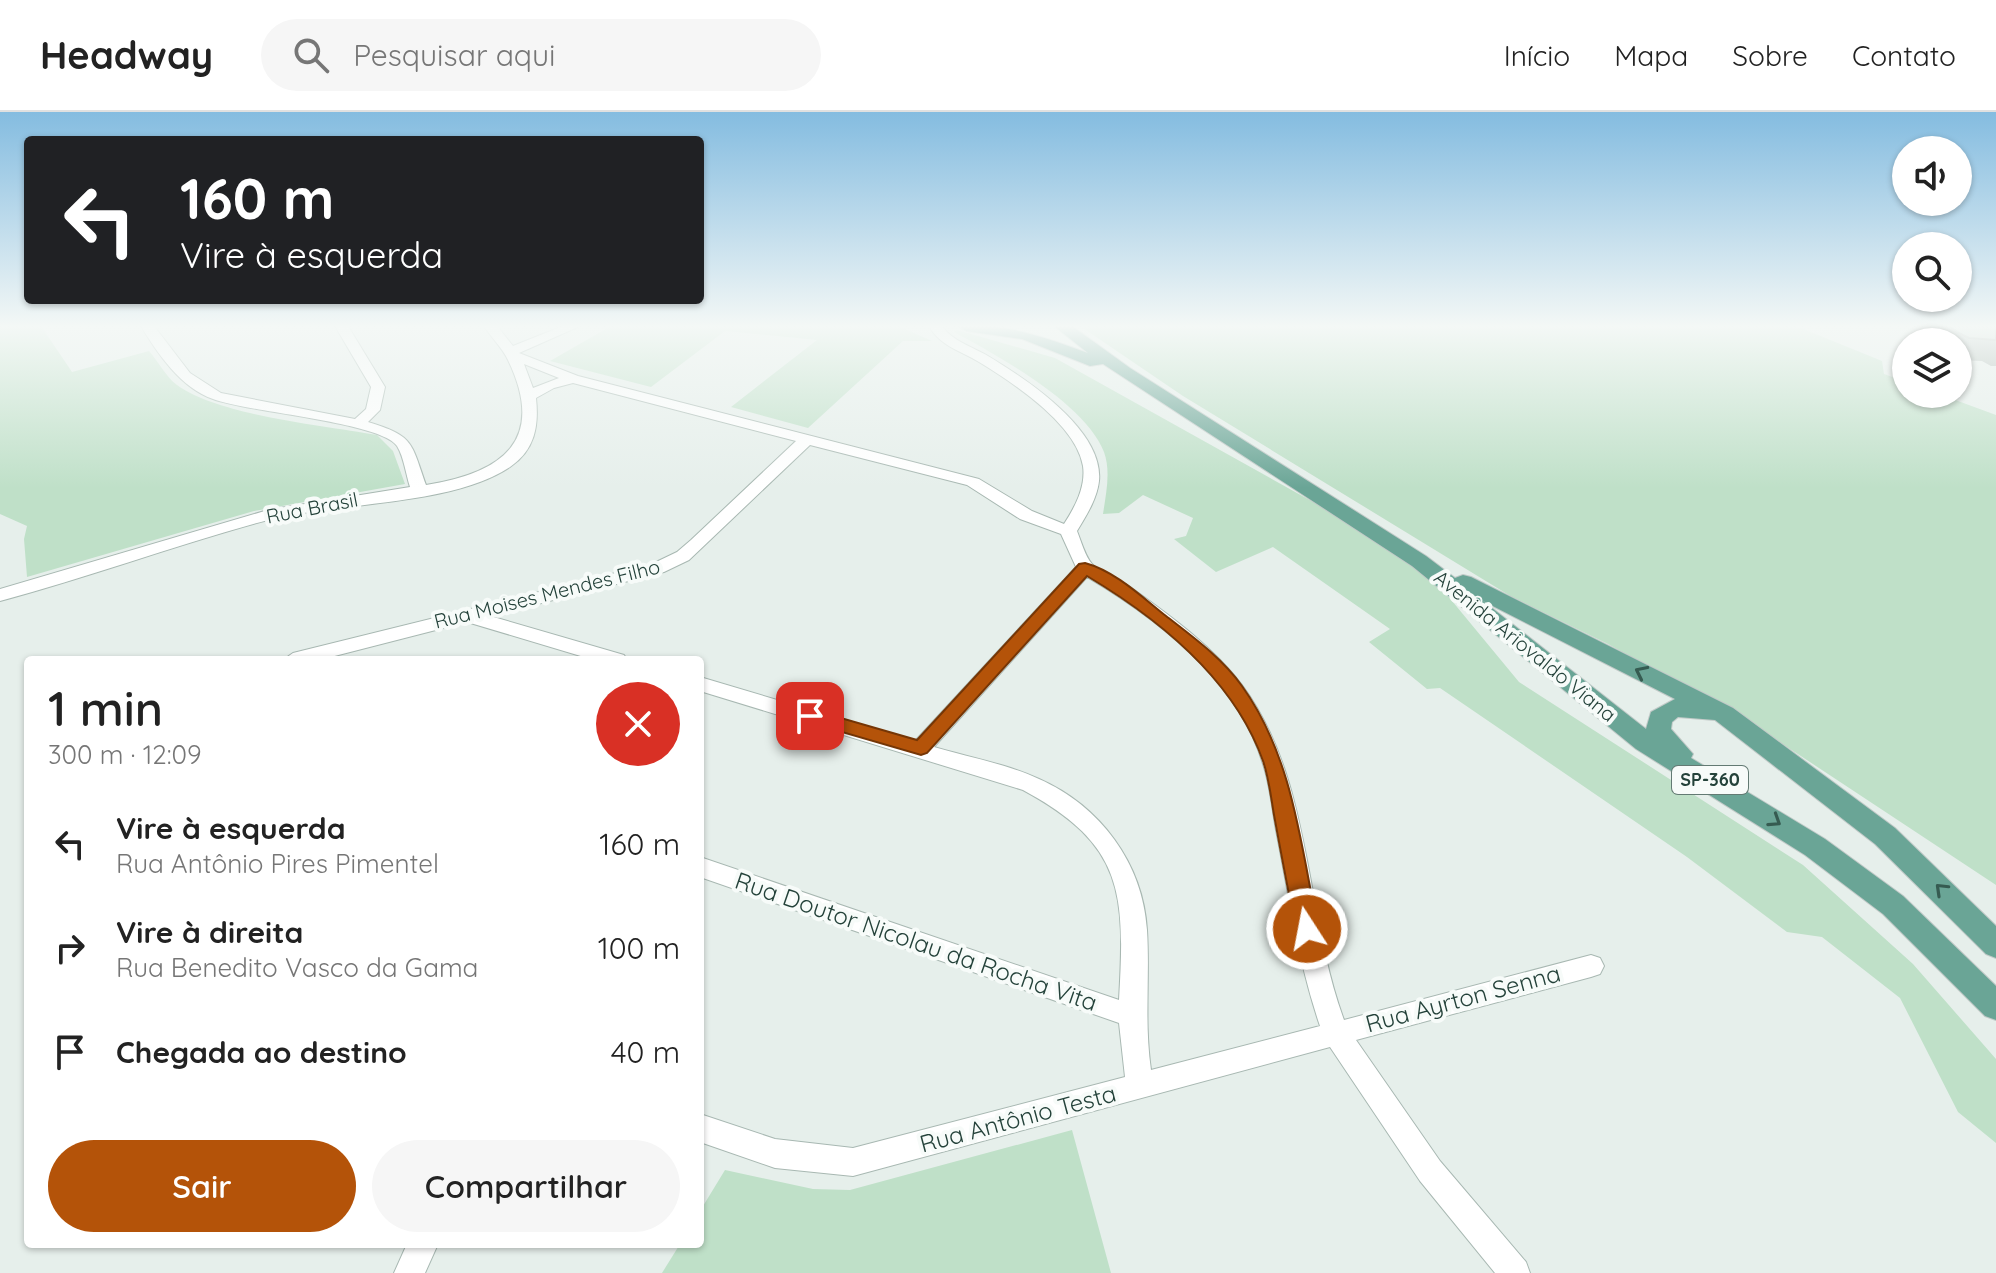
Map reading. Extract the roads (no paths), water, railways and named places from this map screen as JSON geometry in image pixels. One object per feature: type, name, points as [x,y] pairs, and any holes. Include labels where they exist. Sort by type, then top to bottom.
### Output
[{"type":"main road","name":"SP-360","points":[[1137,380],[1419,561]]},
{"type":"main road","name":"Avenida Ariovaldo Viana","points":[[1419,561],[1724,714],[1885,836],[1996,945]]},
{"type":"main road","name":"Avenida Ariovaldo Viana","points":[[1419,561],[1645,742],[1815,847],[1893,905],[1996,1006]]},
{"type":"main road","name":"SP-360","points":[[1706,778],[1665,741],[1658,731],[1660,718],[1674,708],[1724,714]]},
{"type":"street","points":[[191,380],[216,396],[358,424],[400,439],[419,489]]},
{"type":"street","points":[[358,424],[373,410],[378,387],[374,380]]},
{"type":"street","points":[[522,380],[529,396],[549,385],[568,380]]},
{"type":"street","points":[[578,380],[973,482],[1026,515],[1068,531],[1085,568],[1124,591],[1201,652],[1234,689],[1254,720],[1274,763],[1318,984],[1335,1032],[1430,1171],[1515,1273]]},
{"type":"street","points":[[1013,380],[1041,400],[1074,430],[1086,446],[1091,464],[1089,489],[1083,509],[1068,531]]},
{"type":"street","name":"Rua Brasil","points":[[0,595],[268,515],[461,484],[505,465],[528,436],[533,420],[529,396]]},
{"type":"street","name":"Rua Moises Mendes Filho","points":[[309,656],[658,568],[683,556],[806,440]]},
{"type":"street","points":[[921,748],[1085,568]]},
{"type":"street","points":[[464,616],[603,656]]},
{"type":"street","points":[[704,685],[921,748],[1030,784],[1061,799],[1085,820],[1106,845],[1129,884],[1135,927],[1132,1016],[1140,1087]]},
{"type":"street","name":"Rua Doutor Nicolau da Rocha Vita","points":[[704,868],[1132,1016]]},
{"type":"street","name":"Rua Ayrton Senna","points":[[1335,1032],[1591,966]]},
{"type":"street","name":"Rua Antônio Testa","points":[[704,1130],[760,1153],[808,1162],[853,1162],[1335,1032]]},
{"type":"street","points":[[409,1273],[421,1248]]}]
